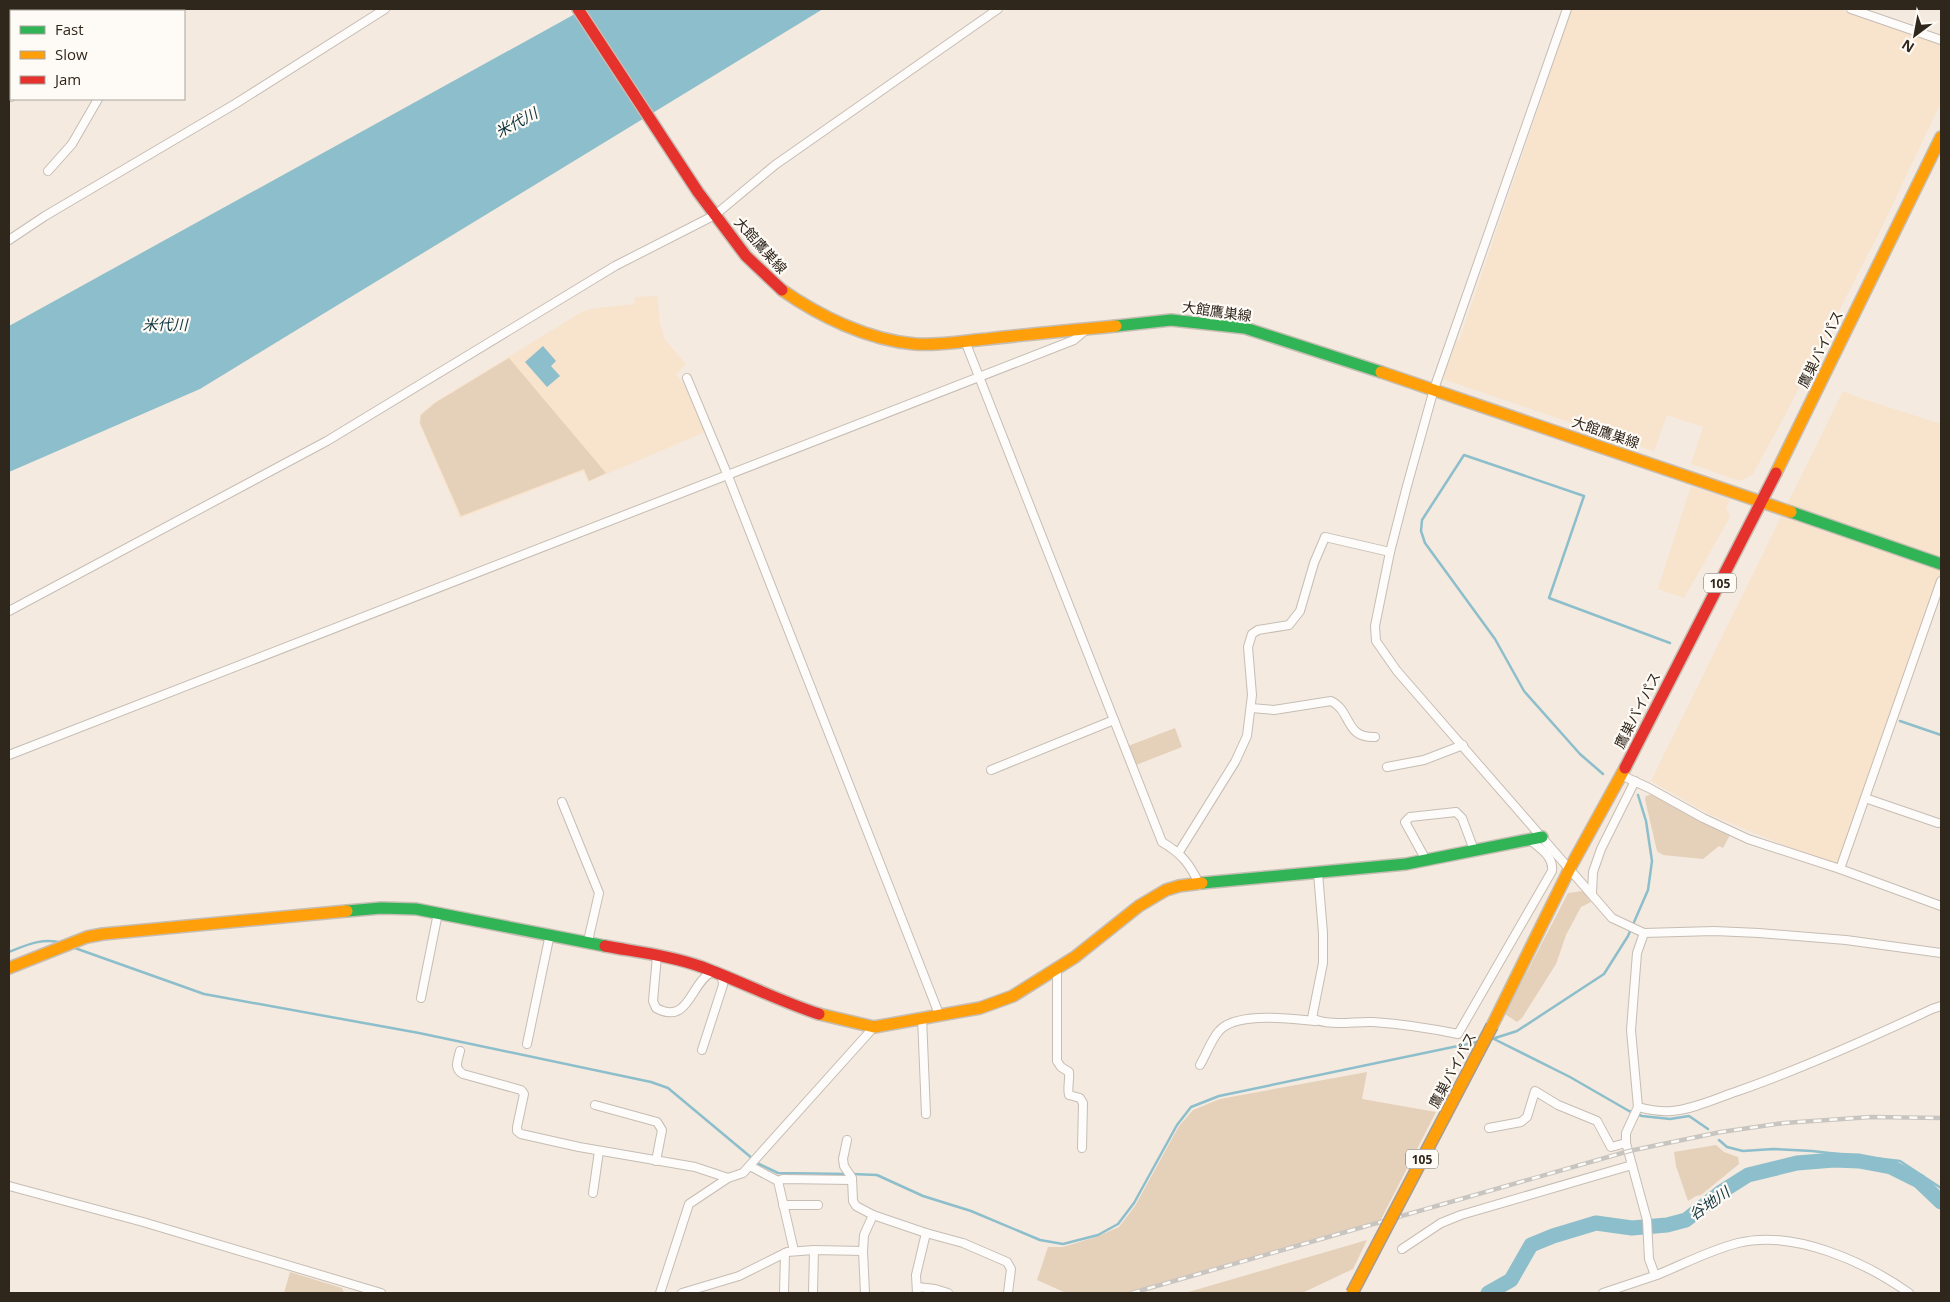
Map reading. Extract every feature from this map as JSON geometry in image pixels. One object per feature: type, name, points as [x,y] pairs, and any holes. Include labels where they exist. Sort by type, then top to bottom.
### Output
[{"type":"main road","name":"大館鷹巣線","points":[[578,9],[698,192],[746,256],[779,288],[806,307],[834,321],[872,335],[915,344],[965,341],[1171,320],[1245,328],[1434,389],[1941,564]]},
{"type":"main road","name":"鷹巣バイパス","points":[[1352,1293],[1492,1026],[1570,868],[1621,775],[1762,501],[1941,137]]},
{"type":"main road","points":[[9,968],[62,949],[87,937],[103,934],[381,908],[416,909],[588,941],[701,967],[776,999],[818,1014],[874,1027],[980,1008],[1013,996],[1057,969],[1126,918],[1139,906],[1166,890],[1179,886],[1406,864],[1542,837]]},
{"type":"street","points":[[9,240],[234,104],[386,9]]},
{"type":"street","points":[[9,611],[327,441],[615,266],[715,215],[775,165],[998,9]]},
{"type":"street","points":[[1567,9],[1422,428],[1390,552],[1375,626],[1376,641],[1397,671],[1612,918],[1644,933],[1714,931],[1759,933],[1846,940],[1941,953]]},
{"type":"street","points":[[1851,9],[1941,40]]},
{"type":"street","points":[[48,171],[72,144],[97,100]]},
{"type":"street","points":[[9,755],[1074,340],[1088,328]]},
{"type":"street","points":[[965,341],[1162,842],[1179,852],[1200,884]]},
{"type":"street","points":[[687,378],[728,476],[939,1014]]},
{"type":"street","points":[[1179,852],[1235,762],[1247,736],[1252,695],[1248,647],[1252,634],[1258,630],[1289,625],[1300,611],[1314,563],[1325,537],[1390,552]]},
{"type":"street","points":[[1840,868],[1941,581]]},
{"type":"street","points":[[1251,708],[1274,710],[1331,701],[1336,704],[1351,728],[1364,738],[1375,737]]},
{"type":"street","points":[[991,770],[1114,720]]},
{"type":"street","points":[[1387,767],[1424,760],[1463,745]]},
{"type":"street","points":[[1621,775],[1748,839],[1840,868],[1941,906]]},
{"type":"street","points":[[1592,893],[1593,872],[1601,848],[1635,781]]},
{"type":"street","points":[[1865,798],[1938,823]]},
{"type":"street","points":[[562,802],[598,893],[588,941]]},
{"type":"street","points":[[1426,860],[1405,822],[1410,817],[1456,812],[1462,818],[1474,850]]},
{"type":"street","points":[[1318,872],[1323,933],[1323,963],[1312,1018],[1322,1023],[1371,1022],[1422,1026],[1458,1034],[1552,871],[1553,864],[1548,856],[1529,840]]},
{"type":"street","points":[[421,998],[438,913]]},
{"type":"street","points":[[1644,933],[1637,953],[1631,1030],[1637,1108],[1626,1134],[1626,1142],[1647,1220],[1649,1259],[1655,1275]]},
{"type":"street","points":[[527,1044],[550,934]]},
{"type":"street","points":[[657,956],[653,1001],[656,1008],[665,1013],[673,1013],[689,1002],[700,982],[717,974],[723,985],[702,1050]]},
{"type":"street","points":[[1057,969],[1056,1061],[1069,1072],[1069,1096],[1080,1098],[1083,1103],[1082,1148]]},
{"type":"street","points":[[1637,1108],[1653,1111],[1673,1111],[1698,1105],[1815,1062],[1941,1006]]},
{"type":"street","points":[[922,1017],[926,1114]]},
{"type":"street","points":[[1200,1065],[1219,1031],[1228,1025],[1248,1019],[1318,1021]]},
{"type":"street","points":[[660,1293],[689,1204],[728,1178],[743,1173],[874,1027]]},
{"type":"street","points":[[460,1051],[457,1071],[521,1090],[524,1094],[517,1127],[517,1131],[521,1134],[599,1151],[695,1168],[728,1178]]},
{"type":"street","points":[[1489,1128],[1521,1122],[1527,1117],[1535,1091],[1558,1105],[1597,1121],[1611,1147],[1626,1142]]},
{"type":"street","points":[[595,1105],[657,1122],[662,1130],[656,1161]]},
{"type":"street","points":[[847,1140],[843,1159],[844,1166],[851,1176],[853,1201],[856,1206],[873,1215],[963,1243],[1007,1262],[1011,1269],[1008,1293]]},
{"type":"street","points":[[593,1193],[599,1151]]},
{"type":"street","points":[[754,1162],[778,1181],[794,1251]]},
{"type":"street","points":[[1402,1249],[1440,1223],[1461,1215],[1632,1165]]},
{"type":"street","points":[[778,1181],[783,1179],[851,1176]]},
{"type":"street","points":[[9,1186],[143,1222],[381,1293]]},
{"type":"street","points":[[783,1205],[818,1205]]},
{"type":"street","points":[[865,1293],[864,1235],[873,1215]]},
{"type":"street","points":[[926,1233],[917,1268],[917,1290],[935,1289],[948,1293]]},
{"type":"street","points":[[1603,1293],[1739,1243],[1776,1240],[1806,1245],[1835,1255],[1890,1280],[1908,1293]]},
{"type":"street","points":[[813,1293],[814,1250]]},
{"type":"street","points":[[682,1293],[739,1276],[794,1251],[863,1252]]},
{"type":"street","points":[[784,1293],[786,1253]]},
{"type":"shaded area","points":[[1572,9],[1839,9],[1941,44],[1941,102],[1881,229],[1784,417],[1753,474],[1740,481],[1691,464],[1703,427],[1667,415],[1654,451],[1443,379],[1457,340],[1459,341]]},
{"type":"shaded area","points":[[657,296],[660,324],[665,340],[686,364],[676,374],[684,385],[705,432],[588,482],[583,471],[460,518],[419,423],[420,414],[435,402],[580,313],[590,309],[634,304],[635,297]]},
{"type":"shaded area","points":[[509,358],[606,473],[589,481],[584,469],[461,516],[420,423],[421,415],[435,403]]},
{"type":"shaded area","points":[[1843,391],[1941,424],[1941,580],[1840,869],[1709,814],[1651,781]]},
{"type":"shaded area","points":[[1691,486],[1730,499],[1726,508],[1730,517],[1684,598],[1658,589]]},
{"type":"shaded area","points":[[1175,728],[1182,747],[1136,765],[1128,746]]},
{"type":"shaded area","points":[[1653,794],[1730,835],[1723,848],[1719,846],[1703,859],[1663,855],[1657,851],[1645,799],[1646,796]]},
{"type":"shaded area","points":[[1583,891],[1591,902],[1581,907],[1566,935],[1556,964],[1522,1018],[1517,1022],[1505,1014],[1568,893]]},
{"type":"shaded area","points":[[1367,1072],[1362,1099],[1436,1112],[1379,1223],[1135,1293],[1066,1293],[1037,1280],[1048,1247],[1063,1247],[1096,1237],[1119,1227],[1135,1206],[1179,1126],[1193,1110],[1220,1099]]},
{"type":"shaded area","points":[[1716,1145],[1724,1152],[1738,1157],[1739,1164],[1701,1195],[1688,1201],[1676,1166],[1674,1152]]},
{"type":"shaded area","points":[[1367,1240],[1353,1269],[1302,1293],[1185,1293]]},
{"type":"shaded area","points":[[290,1272],[342,1288],[344,1293],[284,1293]]},
{"type":"water","name":"米代川","points":[[584,9],[823,9],[200,389],[9,472],[9,326]]},
{"type":"water","points":[[543,346],[556,361],[551,366],[560,376],[547,387],[525,362]]},
{"type":"waterway","points":[[1603,774],[1580,754],[1524,691],[1495,639],[1425,543],[1421,531],[1422,520],[1464,455],[1584,496],[1549,598],[1670,643]]},
{"type":"waterway","points":[[1900,721],[1941,735]]},
{"type":"waterway","points":[[1492,1039],[1517,1031],[1604,974],[1628,936],[1648,890],[1652,861],[1646,821],[1638,795]]},
{"type":"waterway","points":[[9,952],[28,944],[42,941],[62,943]]},
{"type":"waterway","points":[[72,947],[204,994],[419,1033],[651,1082],[668,1088],[759,1164],[778,1173],[847,1174]]},
{"type":"waterway","points":[[1494,1039],[1570,1077],[1629,1111],[1642,1116],[1670,1119],[1689,1116],[1708,1129]]},
{"type":"waterway","points":[[852,1174],[877,1175],[923,1196],[971,1211],[1040,1240],[1063,1244],[1098,1235],[1118,1224],[1134,1203],[1177,1125],[1191,1107],[1219,1096],[1477,1042]]},
{"type":"waterway","points":[[1719,1140],[1727,1147],[1743,1151],[1773,1149],[1812,1151],[1900,1161],[1941,1188]]},
{"type":"waterway","name":"谷地川","points":[[1488,1293],[1511,1280],[1531,1245],[1596,1223],[1632,1228],[1667,1225],[1686,1220],[1721,1192],[1748,1175],[1797,1163],[1834,1160],[1859,1161],[1891,1167],[1919,1181],[1941,1202]]},
{"type":"railway","points":[[1132,1293],[1629,1151],[1721,1132],[1784,1123],[1871,1117],[1941,1118]]},
{"type":"traffic: fast","points":[[1116,326],[1171,320],[1245,328],[1381,372]]},
{"type":"traffic: fast","points":[[1791,512],[1941,564]]},
{"type":"traffic: fast","points":[[1202,883],[1406,864],[1542,837]]},
{"type":"traffic: fast","points":[[347,911],[381,908],[416,909],[605,946]]},
{"type":"traffic: slow","points":[[1776,473],[1941,137]]},
{"type":"traffic: slow","points":[[782,290],[812,309],[862,332],[897,342],[915,344],[951,343],[1116,326]]},
{"type":"traffic: slow","points":[[1381,372],[1791,512]]},
{"type":"traffic: slow","points":[[1492,1026],[1570,868],[1625,768]]},
{"type":"traffic: slow","points":[[819,1014],[874,1027],[980,1008],[1013,996],[1075,957],[1139,906],[1166,890],[1202,883]]},
{"type":"traffic: slow","points":[[9,968],[87,937],[103,934],[347,911]]},
{"type":"traffic: slow","points":[[1352,1293],[1492,1026]]},
{"type":"traffic: jam","points":[[578,9],[698,192],[746,256],[782,290]]},
{"type":"traffic: jam","points":[[1625,768],[1776,473]]},
{"type":"traffic: jam","points":[[605,946],[691,963],[819,1014]]}]
